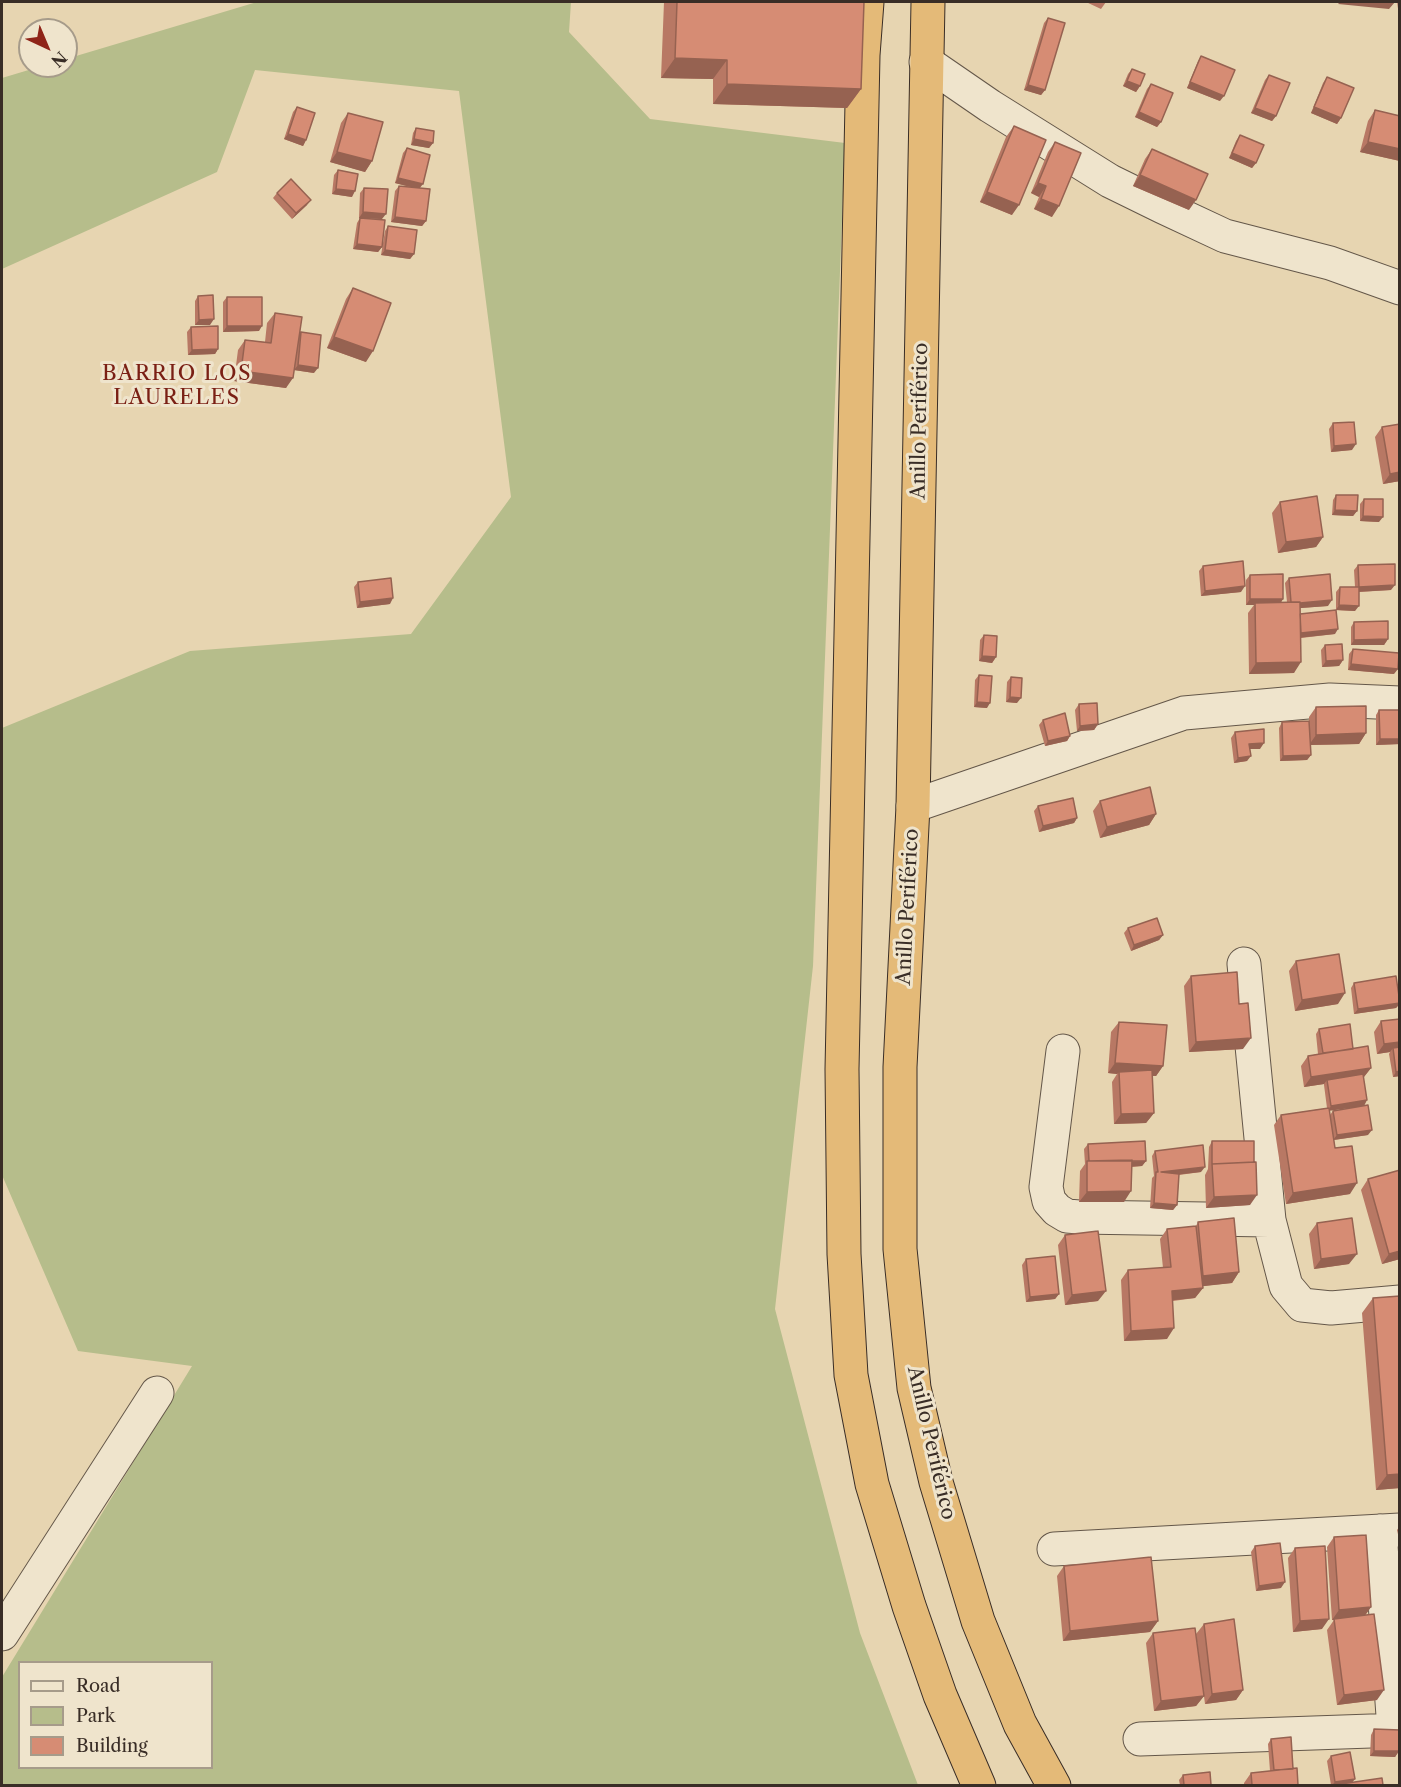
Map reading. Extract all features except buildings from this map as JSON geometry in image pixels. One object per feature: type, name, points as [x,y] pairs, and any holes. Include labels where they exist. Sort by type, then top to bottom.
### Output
[{"type":"highway","points":[[867,2],[863,67],[842,1070],[844,1254],[851,1375],[873,1484],[909,1606],[940,1695],[979,1785]]},
{"type":"highway","name":"Anillo Periférico","points":[[928,2],[913,806],[900,1067],[900,1249],[914,1388],[936,1482],[978,1621],[1020,1724],[1054,1785]]},
{"type":"street","points":[[926,62],[990,106],[1110,181],[1163,207],[1225,236],[1330,263],[1400,288]]},
{"type":"street","points":[[913,806],[1184,713],[1330,700],[1400,703]]},
{"type":"street","points":[[1244,964],[1269,1221],[1286,1287],[1302,1305],[1331,1308],[1400,1302]]},
{"type":"street","points":[[1063,1051],[1046,1187],[1049,1201],[1057,1210],[1067,1216],[1079,1217],[1269,1221]]},
{"type":"street","points":[[2,1634],[157,1394]]},
{"type":"street","points":[[1054,1549],[1390,1531],[1397,1730],[1140,1739]]},
{"type":"green space","points":[[257,2],[571,2],[569,32],[650,119],[845,143],[813,966],[775,1309],[860,1633],[918,1785],[2,1785],[2,1677],[192,1366],[78,1351],[2,1175],[2,728],[190,651],[411,634],[511,497],[459,91],[255,70],[217,172],[2,269],[2,78],[18,73],[18,78],[78,78],[78,55]]},
{"type":"district","name":"BARRIO LOS LAURELES","points":[[177,386]]}]
